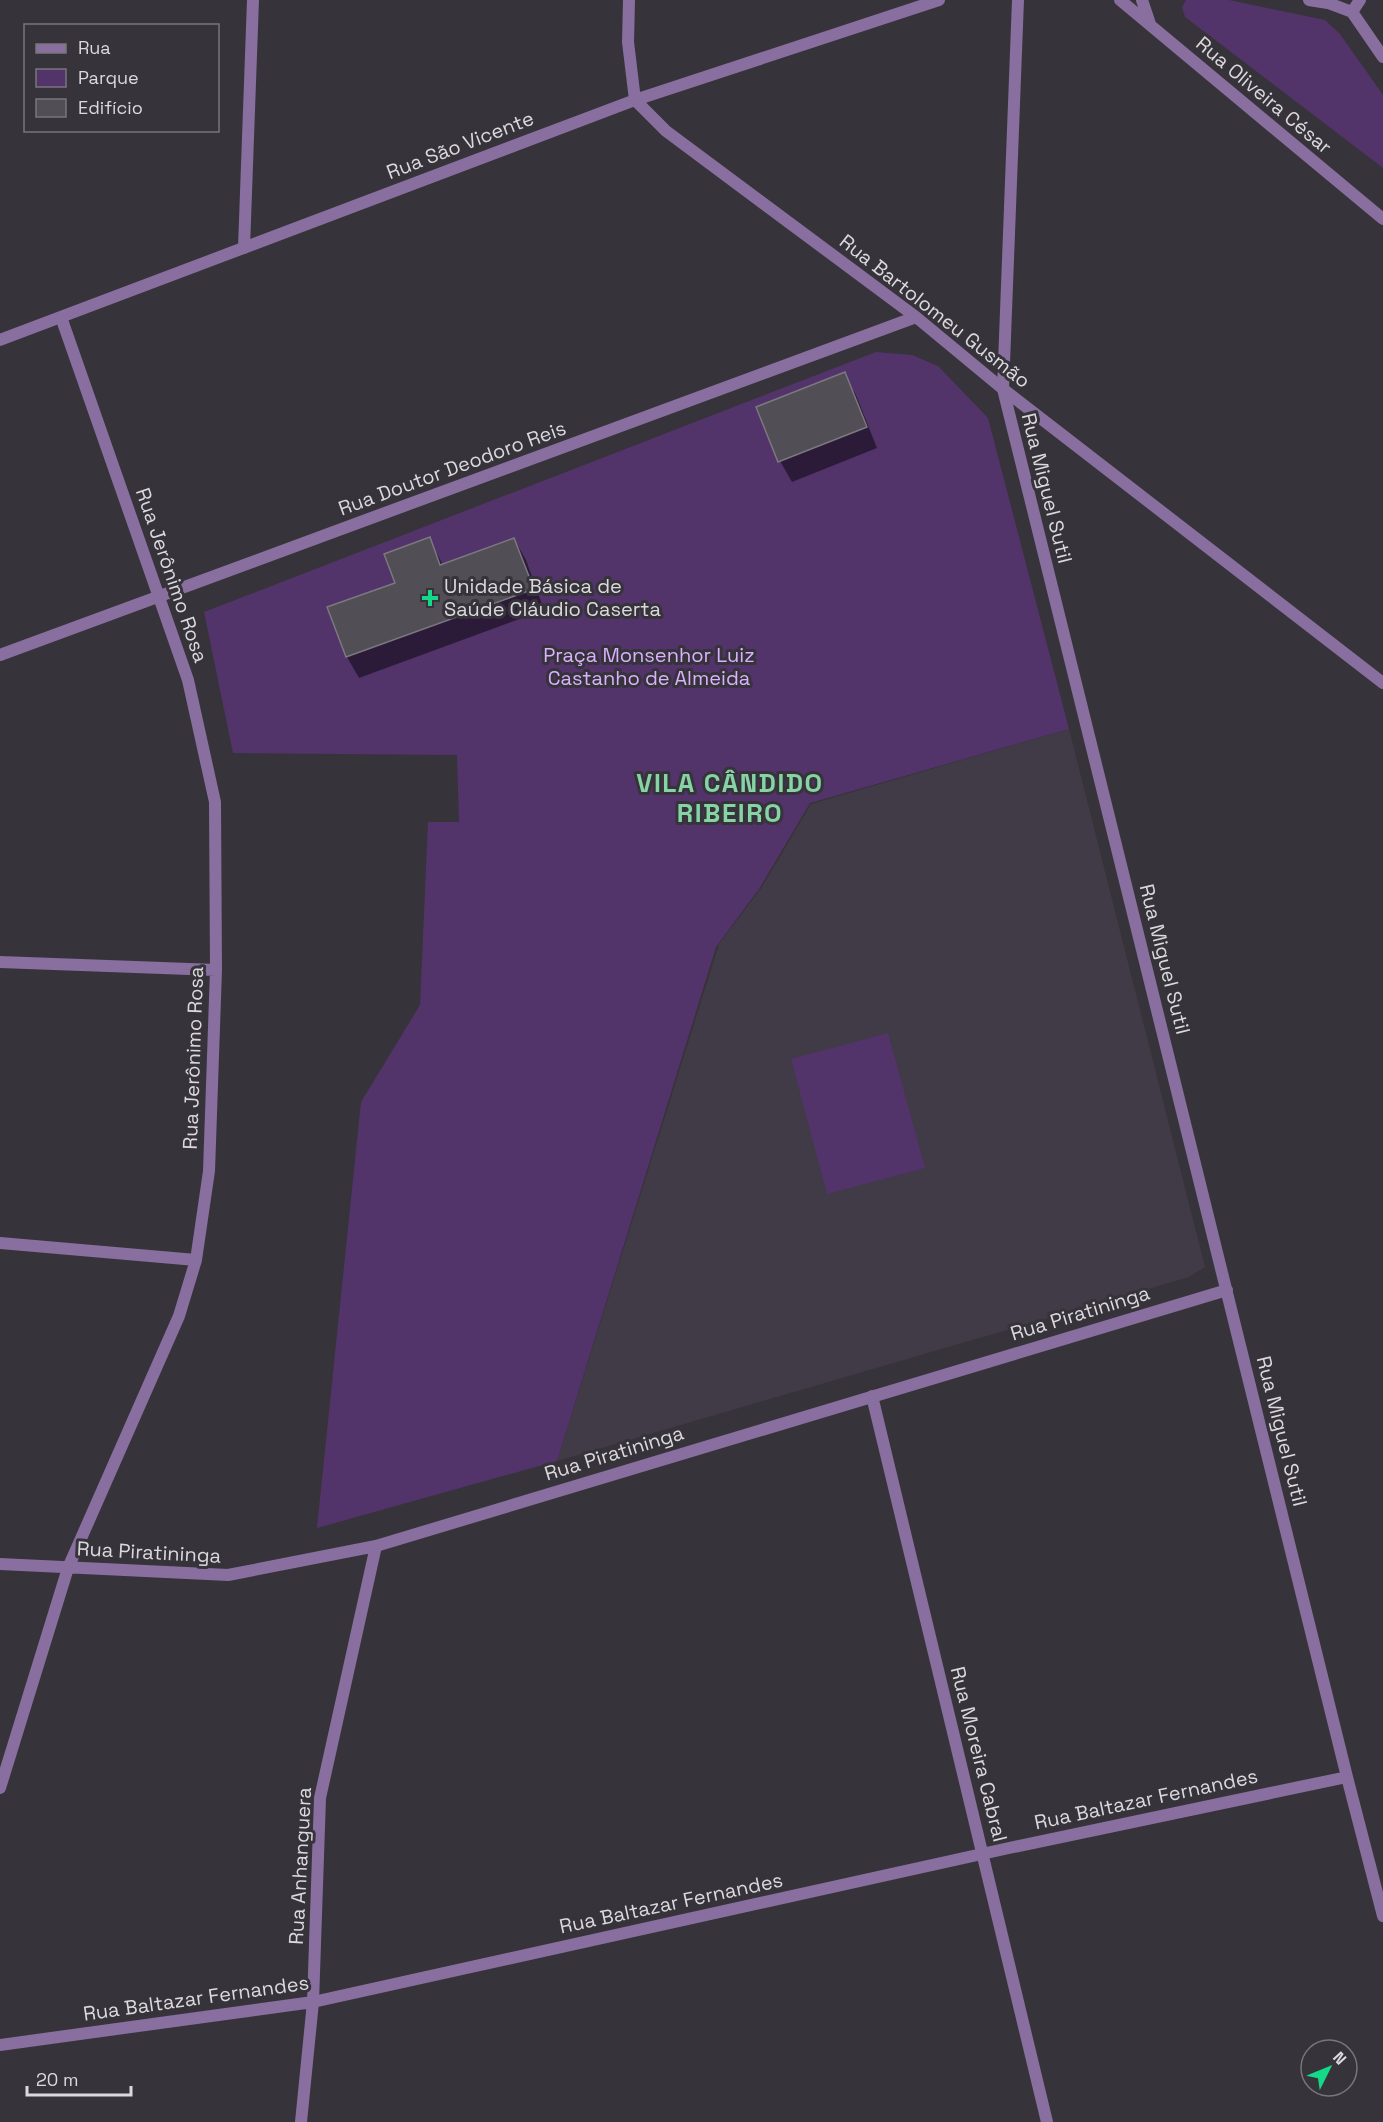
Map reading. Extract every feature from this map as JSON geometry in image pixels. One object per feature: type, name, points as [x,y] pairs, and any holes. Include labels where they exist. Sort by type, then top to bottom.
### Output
[{"type":"street","points":[[244,248],[253,0]]},
{"type":"street","points":[[629,0],[628,42],[635,100]]},
{"type":"street","name":"Rua São Vicente","points":[[0,340],[635,100],[939,0]]},
{"type":"street","name":"Rua Miguel Sutil","points":[[1018,0],[1003,388],[1383,1916]]},
{"type":"street","name":"Rua Oliveira César","points":[[1120,0],[1383,219]]},
{"type":"street","points":[[1142,0],[1151,26]]},
{"type":"street","points":[[1310,0],[1328,3],[1352,12],[1383,57]]},
{"type":"street","points":[[1352,12],[1360,0]]},
{"type":"street","name":"Rua Bartolomeu Gusmão","points":[[635,100],[666,131],[916,317],[1003,388],[1383,684]]},
{"type":"street","name":"Rua Jerônimo Rosa","points":[[0,1788],[68,1568],[179,1316],[196,1260],[209,1172],[216,970],[215,802],[188,680],[61,317]]},
{"type":"street","name":"Rua Doutor Deodoro Reis","points":[[0,655],[916,317]]},
{"type":"street","points":[[0,962],[216,970]]},
{"type":"street","points":[[0,1243],[196,1260]]},
{"type":"street","name":"Rua Piratininga","points":[[0,1564],[228,1575],[376,1545],[1227,1290]]},
{"type":"street","name":"Rua Moreira Cabral","points":[[872,1396],[1047,2122]]},
{"type":"street","name":"Rua Anhanguera","points":[[301,2122],[313,2002],[320,1798],[376,1545]]},
{"type":"street","name":"Rua Baltazar Fernandes","points":[[0,2045],[313,2002],[983,1854],[1347,1777]]},
{"type":"shaded area","points":[[1069,729],[1205,1267],[1189,1277],[557,1461],[719,944],[762,887],[811,804]]},
{"type":"green space","points":[[1186,0],[1229,0],[1325,20],[1340,34],[1383,95],[1383,168],[1185,17],[1182,7]]},
{"type":"green space","name":"Praça Monsenhor Luiz Castanho de Almeida","points":[[876,352],[912,355],[938,366],[988,418],[1069,729],[810,803],[759,889],[716,947],[557,1461],[317,1528],[361,1102],[420,1005],[428,822],[459,822],[457,755],[233,753],[204,612]]},
{"type":"green space","points":[[888,1033],[925,1168],[827,1194],[791,1059]]},
{"type":"building","points":[[845,372],[867,427],[778,462],[756,407]]},
{"type":"building","name":"Unidade Básica de Saúde Cláudio Caserta","points":[[430,537],[440,565],[514,538],[534,589],[346,657],[327,607],[395,583],[384,554]]},
{"type":"place","name":"Unidade Básica de Saúde Cláudio Caserta","points":[[430,598]]},
{"type":"district","name":"VILA CÂNDIDO RIBEIRO","points":[[730,798]]}]
